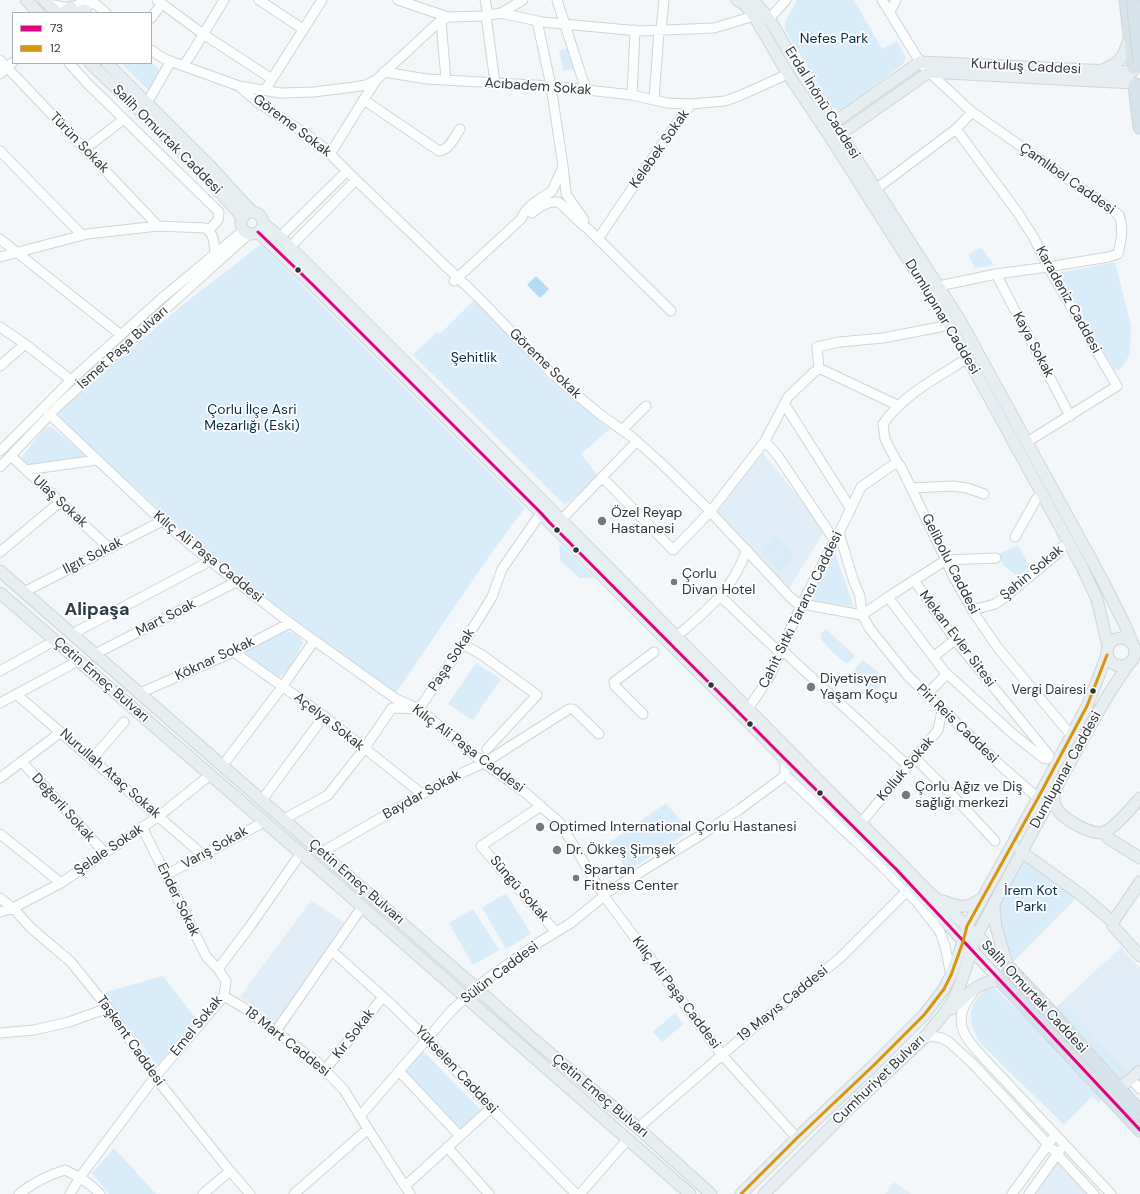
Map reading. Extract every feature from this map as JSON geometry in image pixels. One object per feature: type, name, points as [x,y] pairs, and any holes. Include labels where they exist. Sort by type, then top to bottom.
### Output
[{"type":"highway","points":[[1126,0],[1137,75]]},
{"type":"highway","points":[[1133,0],[1140,127]]},
{"type":"highway","name":"Salih Omurtak Caddesi","points":[[1008,967],[1047,1008],[1140,1112]]},
{"type":"highway","name":"Salih Omurtak Caddesi","points":[[1001,981],[1140,1130]]},
{"type":"main road","points":[[26,0],[38,12]]},
{"type":"main road","points":[[744,1],[788,74],[829,126],[920,62]]},
{"type":"main road","name":"Erdal İnönü Caddesi","points":[[744,1],[760,7],[770,18],[829,126],[876,189]]},
{"type":"main road","points":[[47,2],[56,12]]},
{"type":"main road","points":[[1102,70],[1111,67],[1119,61],[1124,54],[1130,35]]},
{"type":"main road","name":"Kurtuluş Caddesi","points":[[920,62],[1102,70],[1137,75]]},
{"type":"main road","name":"Salih Omurtak Caddesi","points":[[91,64],[247,215]]},
{"type":"main road","name":"Salih Omurtak Caddesi","points":[[108,64],[212,168],[247,215]]},
{"type":"main road","points":[[837,137],[929,72],[1118,82],[1137,75]]},
{"type":"main road","points":[[1118,82],[1132,91],[1137,75]]},
{"type":"main road","name":"Dumlupınar Caddesi","points":[[837,137],[949,324],[1082,566],[1097,599],[1108,650],[1087,706],[967,926]]},
{"type":"main road","name":"Dumlupınar Caddesi","points":[[876,189],[939,286],[978,352],[1103,581],[1136,645]]},
{"type":"main road","points":[[255,212],[261,216],[254,230],[242,224],[247,215],[255,212]]},
{"type":"main road","name":"Salih Omurtak Caddesi","points":[[254,230],[280,238],[290,247],[929,892],[977,935],[1008,967]]},
{"type":"main road","name":"Salih Omurtak Caddesi","points":[[254,230],[311,284],[896,869],[1001,981]]},
{"type":"main road","name":"Çetin Emeç Bulvarı","points":[[0,571],[223,765],[531,1037],[638,1128],[711,1194]]},
{"type":"main road","name":"Çetin Emeç Bulvarı","points":[[0,593],[56,640],[78,661],[690,1194]]},
{"type":"main road","points":[[1119,637],[1129,639],[1136,645],[1136,653],[1133,663],[1120,666],[1112,663],[1108,650],[1115,639],[1119,637]]},
{"type":"main road","name":"Dumlupınar Caddesi","points":[[994,902],[1108,695],[1133,663]]},
{"type":"main road","points":[[1054,791],[1054,801],[1060,813]]},
{"type":"main road","points":[[1043,812],[1050,810],[1060,813],[1087,830],[1097,833],[1104,833],[1111,828],[1140,798]]},
{"type":"main road","points":[[1104,833],[1108,838],[1140,858]]},
{"type":"main road","points":[[1022,850],[1026,855],[1080,894],[1113,922],[1113,926],[1140,956]]},
{"type":"main road","points":[[1113,922],[1140,882]]},
{"type":"main road","points":[[940,901],[958,906],[968,906],[973,905],[983,898]]},
{"type":"main road","points":[[994,902],[994,918],[1008,967]]},
{"type":"main road","name":"Cumhuriyet Bulvarı","points":[[764,1194],[924,1037],[942,1016],[952,1002],[960,986],[977,935],[994,902]]},
{"type":"main road","name":"Cumhuriyet Bulvarı","points":[[741,1194],[924,1015],[944,989],[951,975],[967,926]]},
{"type":"main road","points":[[924,1037],[975,988],[993,980],[1001,981]]},
{"type":"main road","points":[[1119,1089],[1140,1071]]},
{"type":"street","points":[[22,0],[30,12]]},
{"type":"street","points":[[183,66],[224,0]]},
{"type":"street","points":[[259,0],[303,29]]},
{"type":"street","points":[[265,90],[322,0]]},
{"type":"street","points":[[398,0],[445,19],[501,13],[537,21],[635,30],[714,28],[754,16]]},
{"type":"street","points":[[485,0],[495,83]]},
{"type":"street","points":[[501,13],[523,0]]},
{"type":"street","points":[[557,0],[586,90]]},
{"type":"street","points":[[654,100],[664,0]]},
{"type":"street","points":[[770,18],[786,0]]},
{"type":"street","name":"Çamlıbel Caddesi","points":[[882,0],[920,62],[972,112],[1119,215],[1122,223],[1121,242],[1118,254],[1048,268],[996,274],[939,286]]},
{"type":"street","points":[[890,12],[896,0]]},
{"type":"street","points":[[47,2],[64,7],[83,7],[102,12]]},
{"type":"street","points":[[152,16],[159,2],[203,34],[272,79]]},
{"type":"street","points":[[330,154],[376,80],[445,19]]},
{"type":"street","points":[[445,19],[446,80]]},
{"type":"street","points":[[456,280],[521,219],[545,204],[563,201],[566,197],[551,86],[537,21]]},
{"type":"street","points":[[632,95],[635,30]]},
{"type":"street","points":[[152,51],[183,66],[240,86],[280,93],[314,92],[366,85],[376,80]]},
{"type":"street","name":"Türün Sokak","points":[[0,60],[10,64],[85,150],[158,226]]},
{"type":"street","points":[[147,103],[171,61]]},
{"type":"street","points":[[0,74],[10,64]]},
{"type":"street","points":[[70,64],[87,83],[220,212],[218,220],[209,230]]},
{"type":"street","points":[[87,83],[99,71]]},
{"type":"street","name":"Acıbadem Sokak","points":[[384,72],[427,79],[551,86],[632,95],[667,103],[691,104]]},
{"type":"street","name":"Kelebek Sokak","points":[[598,239],[691,104],[725,101],[788,74]]},
{"type":"street","name":"Göreme Sokak","points":[[240,86],[257,102],[323,146],[552,374],[595,410],[637,441],[660,462],[747,550],[790,597],[801,605]]},
{"type":"street","points":[[364,100],[439,151],[443,151],[447,148],[460,129]]},
{"type":"street","points":[[876,189],[956,129],[972,112]]},
{"type":"street","points":[[85,150],[124,119]]},
{"type":"street","name":"Karadeniz Caddesi","points":[[956,129],[1018,213],[1034,238],[1048,268],[1117,386],[1027,442]]},
{"type":"street","points":[[0,151],[82,235]]},
{"type":"street","points":[[563,166],[553,190],[552,198],[567,209],[580,224],[588,228]]},
{"type":"street","points":[[280,238],[347,171]]},
{"type":"street","points":[[290,247],[356,180]]},
{"type":"street","points":[[521,219],[524,212],[541,198],[560,187],[564,190],[588,228],[671,311]]},
{"type":"street","points":[[0,257],[82,235],[158,226],[205,228],[209,230],[213,235],[215,255]]},
{"type":"street","name":"İsmet Paşa Bulvarı","points":[[0,451],[72,380],[162,298],[215,255],[254,230]]},
{"type":"street","name":"İsmet Paşa Bulvarı","points":[[0,467],[58,406],[254,230]]},
{"type":"street","points":[[0,239],[121,335]]},
{"type":"street","name":"Kaya Sokak","points":[[996,274],[1070,416]]},
{"type":"street","points":[[820,368],[817,347],[839,342],[883,338],[949,324]]},
{"type":"street","points":[[0,328],[25,344],[72,380]]},
{"type":"street","points":[[0,366],[25,344]]},
{"type":"street","points":[[897,462],[885,439],[883,424],[899,406],[916,391],[968,358]]},
{"type":"street","points":[[602,477],[673,550],[710,512],[765,441],[788,397],[820,368]]},
{"type":"street","points":[[820,368],[899,406]]},
{"type":"street","points":[[785,405],[851,509]]},
{"type":"street","points":[[622,430],[646,406]]},
{"type":"street","name":"Kılıç Ali Paşa Caddesi","points":[[50,414],[96,460],[162,521],[236,582],[290,624],[396,699],[419,709],[484,763],[527,794],[560,823],[604,895],[722,1055],[797,1138]]},
{"type":"street","points":[[561,520],[637,441]]},
{"type":"street","name":"Piri Reis Caddesi","points":[[765,441],[778,456],[837,537],[860,596],[862,615],[870,628],[908,676],[926,695],[1000,765],[1038,798]]},
{"type":"street","name":"Ulaş Sokak","points":[[11,456],[110,548]]},
{"type":"street","points":[[26,470],[96,460]]},
{"type":"street","name":"Cahit Sıtkı Tarancı Caddesi","points":[[748,709],[770,676],[801,605],[837,537],[861,487],[897,462]]},
{"type":"street","name":"Gelibolu Caddesi","points":[[897,462],[901,467],[953,576],[972,610],[998,648],[1071,735]]},
{"type":"street","points":[[911,488],[953,486],[967,488],[984,494]]},
{"type":"street","points":[[1015,538],[1037,498],[1044,496]]},
{"type":"street","points":[[0,552],[60,502]]},
{"type":"street","name":"Paşa Sokak","points":[[419,709],[463,644],[492,596],[502,569],[541,513]]},
{"type":"street","name":"Ilgıt Sokak","points":[[24,592],[162,521]]},
{"type":"street","name":"Şahin Sokak","points":[[972,610],[995,604],[1058,553],[1062,547],[1069,543]]},
{"type":"street","points":[[676,637],[720,596],[740,568],[747,550]]},
{"type":"street","points":[[801,605],[862,615],[946,560],[996,558]]},
{"type":"street","points":[[72,634],[210,561]]},
{"type":"street","name":"Mekan Evler Sitesi","points":[[914,580],[955,640],[1048,755],[1047,759],[1043,758],[1014,734],[944,672]]},
{"type":"street","name":"Mart Soak","points":[[96,654],[236,582]]},
{"type":"street","points":[[720,596],[908,766]]},
{"type":"street","points":[[888,597],[944,672],[944,677],[926,695]]},
{"type":"street","name":"Köknar Sokak","points":[[140,693],[234,652],[290,624]]},
{"type":"street","points":[[0,671],[56,640]]},
{"type":"street","points":[[933,657],[955,640]]},
{"type":"street","points":[[223,765],[314,641]]},
{"type":"street","points":[[463,644],[487,659],[537,695],[487,748]]},
{"type":"street","name":"Açelya Sokak","points":[[234,652],[324,716],[422,794]]},
{"type":"street","points":[[643,714],[615,686],[614,682],[654,652]]},
{"type":"street","points":[[0,702],[78,661]]},
{"type":"street","name":"Nurullah Ataç Sokak","points":[[16,694],[203,855]]},
{"type":"street","points":[[284,819],[328,795],[364,749],[392,708],[419,709]]},
{"type":"street","name":"Baydar Sokak","points":[[322,852],[422,794],[484,763],[569,709],[573,709],[599,734]]},
{"type":"street","name":"Kolluk Sokak","points":[[861,823],[938,730],[942,711]]},
{"type":"street","points":[[262,800],[324,716]]},
{"type":"street","points":[[92,759],[124,722]]},
{"type":"street","points":[[0,778],[61,732]]},
{"type":"street","points":[[915,758],[995,841]]},
{"type":"street","points":[[785,759],[785,775],[881,865],[918,903],[940,932],[946,946],[951,975]]},
{"type":"street","name":"Değerli Sokak","points":[[22,762],[105,853]]},
{"type":"street","name":"Şelale Sokak","points":[[0,912],[13,908],[61,883],[159,816],[210,775]]},
{"type":"street","name":"Sülün Caddesi","points":[[360,1116],[452,1010],[487,979],[532,947],[570,923],[604,895],[701,835],[740,809],[785,775]]},
{"type":"street","name":"Süngü Sokak","points":[[541,806],[481,846],[556,932]]},
{"type":"street","name":"Varış Sokak","points":[[166,875],[264,822]]},
{"type":"street","name":"Ender Sokak","points":[[142,828],[206,956],[218,969]]},
{"type":"street","points":[[0,834],[61,883]]},
{"type":"street","points":[[218,969],[251,925],[300,853]]},
{"type":"street","name":"19 Mayıs Caddesi","points":[[638,1128],[752,1029],[840,958],[906,892]]},
{"type":"street","name":"Taşkent Caddesi","points":[[0,898],[13,908],[31,928],[71,962],[108,1008],[155,1077],[250,1194]]},
{"type":"street","points":[[276,1031],[362,907]]},
{"type":"street","name":"Yükselen Caddesi","points":[[332,951],[427,1039],[491,1108],[576,1194]]},
{"type":"street","name":"Emel Sokak","points":[[70,1194],[80,1177],[155,1077],[224,996],[226,980],[218,969]]},
{"type":"street","points":[[975,988],[963,1008],[963,1032],[967,1040],[1111,1194]]},
{"type":"street","name":"18 Mart Caddesi","points":[[224,996],[244,1008],[316,1061],[344,1090],[410,1194]]},
{"type":"street","name":"Kır Sokak","points":[[325,1070],[383,997]]},
{"type":"street","points":[[0,1033],[34,1030],[69,1022],[108,1008]]},
{"type":"street","points":[[924,1037],[931,1036],[942,1038],[949,1042],[981,1072],[1094,1194]]},
{"type":"street","points":[[399,1071],[460,1136]]},
{"type":"street","points":[[1131,1079],[1140,1089]]},
{"type":"street","points":[[404,1186],[491,1108]]},
{"type":"street","points":[[294,1194],[368,1129]]},
{"type":"street","points":[[1012,1194],[1055,1135]]},
{"type":"street","points":[[580,1194],[628,1139]]},
{"type":"street","points":[[1029,1194],[1057,1153],[1065,1145]]},
{"type":"street","points":[[447,1147],[489,1194]]},
{"type":"street","points":[[19,1194],[31,1185],[65,1170],[80,1177],[100,1194]]},
{"type":"street","points":[[203,1194],[230,1171]]},
{"type":"shaded area","points":[[763,453],[825,530],[789,589],[717,512]]},
{"type":"shaded area","points":[[311,900],[346,924],[275,1023],[240,997]]},
{"type":"shaded area","points":[[1121,947],[1140,968],[1140,1066],[1130,1075],[1063,1001]]},
{"type":"shaded area","points":[[1057,1148],[1100,1194],[1023,1194]]},
{"type":"shaded area","points":[[894,1182],[911,1194],[885,1194]]},
{"type":"green space","name":"Nefes Park","points":[[797,0],[854,0],[882,49],[897,41],[906,58],[903,64],[843,110],[838,110],[832,107],[785,30],[785,22]]},
{"type":"green space","points":[[568,48],[574,69],[563,71],[559,50]]},
{"type":"green space","points":[[152,63],[161,71],[150,92],[122,64]]},
{"type":"green space","name":"Çorlu İlçe Asri Mezarlığı (Eski)","points":[[261,244],[525,508],[492,552],[395,694],[225,568],[66,426],[58,412],[180,307]]},
{"type":"green space","points":[[982,248],[994,265],[975,268],[968,255]]},
{"type":"green space","points":[[1115,262],[1131,326],[1130,353],[1120,370],[1114,369],[1059,273]]},
{"type":"green space","name":"Şehitlik","points":[[475,299],[547,378],[610,429],[581,454],[599,477],[565,505],[413,355],[437,332],[440,334]]},
{"type":"green space","points":[[45,427],[52,427],[85,455],[85,458],[25,467],[20,459]]},
{"type":"green space","points":[[775,535],[785,545],[769,561],[759,551]]},
{"type":"green space","points":[[559,543],[595,578],[579,578],[560,560]]},
{"type":"green space","points":[[1018,545],[1030,567],[1023,573],[1016,575],[1005,566],[999,554]]},
{"type":"green space","points":[[786,547],[795,556],[779,572],[770,562]]},
{"type":"green space","points":[[835,553],[854,607],[810,601]]},
{"type":"green space","points":[[826,629],[855,656],[848,663],[832,652],[821,639],[821,634]]},
{"type":"green space","points":[[286,631],[298,634],[303,643],[288,669],[279,677],[274,679],[242,652]]},
{"type":"green space","points":[[863,660],[886,679],[874,693],[851,674]]},
{"type":"green space","points":[[476,663],[501,679],[473,720],[448,704]]},
{"type":"green space","points":[[666,803],[689,831],[628,871],[609,843]]},
{"type":"green space","name":"İrem Kot Parkı","points":[[1021,850],[1080,894],[1008,967],[994,918],[1007,877]]},
{"type":"green space","points":[[506,893],[531,934],[506,949],[482,908]]},
{"type":"green space","points":[[473,909],[499,950],[473,965],[449,923]]},
{"type":"green space","points":[[163,976],[197,1020],[157,1066],[103,993]]},
{"type":"green space","points":[[995,988],[1097,1090],[1101,1097],[1100,1103],[1092,1096],[1064,1125],[980,1043],[971,1021],[971,1010],[973,1005],[983,993],[989,989]]},
{"type":"green space","points":[[1063,1001],[1130,1075],[1123,1081],[1056,1007]]},
{"type":"green space","points":[[675,1013],[684,1024],[662,1042],[653,1032]]},
{"type":"green space","points":[[423,1051],[481,1110],[461,1129],[404,1070]]},
{"type":"green space","points":[[114,1148],[156,1194],[109,1194],[92,1173]]},
{"type":"water","points":[[536,276],[549,289],[540,298],[527,285]]},
{"type":"transit line","name":"73","points":[[258,232],[311,283],[896,869],[1140,1130]]},
{"type":"transit line","name":"12","points":[[741,1194],[924,1015],[944,989],[951,975],[967,926],[1087,706],[1107,655]]},
{"type":"place","name":"Özel Reyap Hastanesi","points":[[602,521]]},
{"type":"place","name":"Çorlu Divan Hotel","points":[[674,582]]},
{"type":"place","name":"Diyetisyen Yaşam Koçu","points":[[811,687]]},
{"type":"place","name":"Vergi Dairesi","points":[[1093,691]]},
{"type":"place","name":"Çorlu Ağız ve Diş sağlığı merkezi","points":[[906,795]]},
{"type":"place","name":"Optimed International Çorlu Hastanesi","points":[[540,827]]},
{"type":"place","name":"Dr. Ökkeş Şimşek","points":[[557,850]]},
{"type":"place","name":"Spartan Fitness Center","points":[[576,878]]},
{"type":"district","name":"Alipaşa","points":[[97,610]]}]
